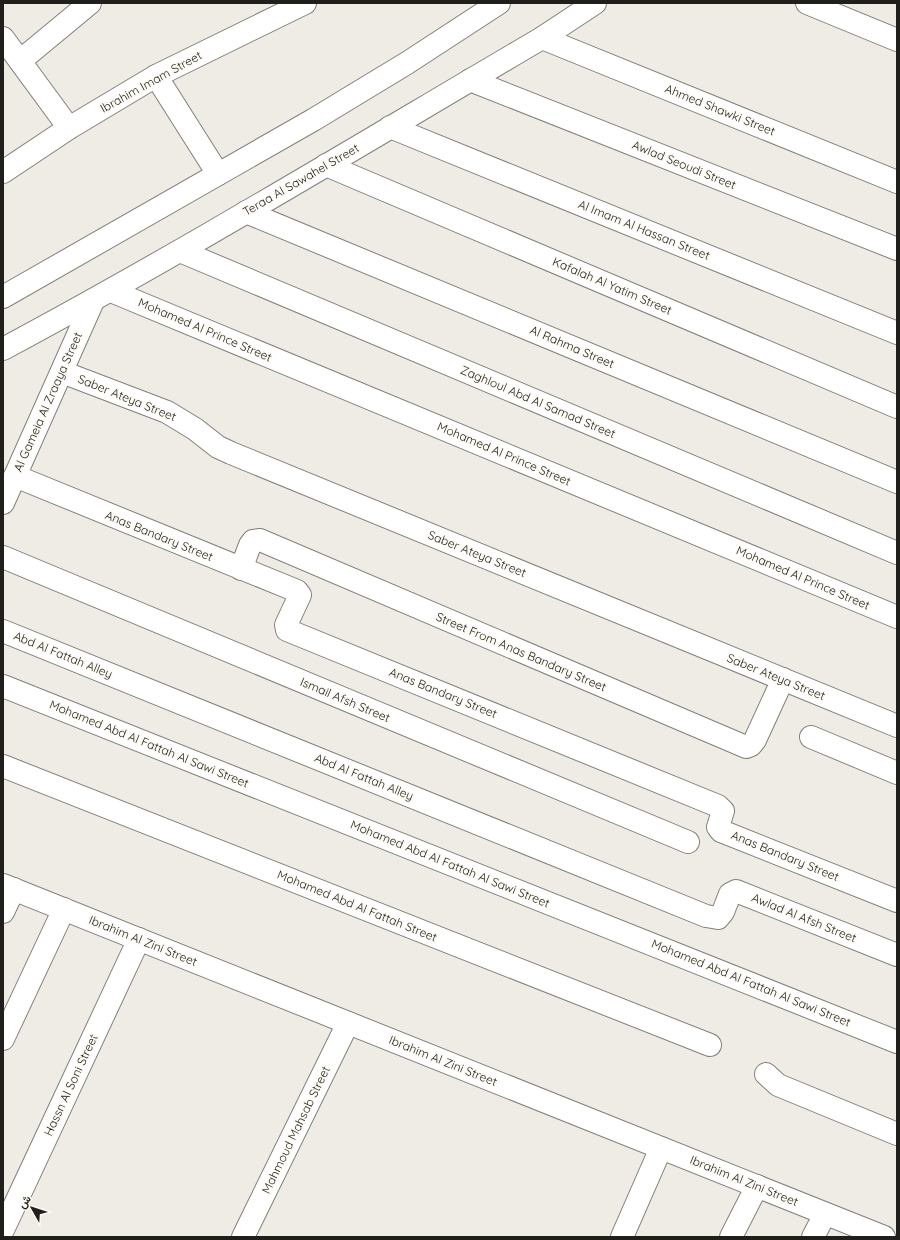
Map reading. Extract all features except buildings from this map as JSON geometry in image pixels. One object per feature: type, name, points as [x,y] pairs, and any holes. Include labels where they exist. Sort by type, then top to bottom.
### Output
[{"type":"street","points":[[20,61],[90,3]]},
{"type":"street","name":"Ibrahim Imam Street","points":[[3,172],[69,128],[156,76],[305,3]]},
{"type":"street","points":[[3,298],[401,68],[499,3]]},
{"type":"street","name":"Teraa Al Sawahel Street","points":[[3,349],[102,296],[180,251],[542,38],[595,3]]},
{"type":"street","points":[[807,3],[897,40]]},
{"type":"street","points":[[3,38],[69,128]]},
{"type":"street","name":"Ahmed Shawki Street","points":[[542,38],[897,182]]},
{"type":"street","points":[[156,76],[218,174]]},
{"type":"street","name":"Awlad Seoudi Street","points":[[470,80],[897,249]]},
{"type":"street","name":"Al Imam Al Hassan Street","points":[[390,127],[897,333]]},
{"type":"street","name":"Kafalah Al Yatim Street","points":[[326,165],[897,407]]},
{"type":"street","name":"Al Rahma Street","points":[[246,212],[897,482]]},
{"type":"street","name":"Zaghloul Abd Al Samad Street","points":[[180,251],[897,553]]},
{"type":"street","name":"Al Gameia Al Zraaya Street","points":[[3,503],[62,372],[102,296]]},
{"type":"street","name":"Mohamed Al Prince Street","points":[[102,296],[897,618]]},
{"type":"street","name":"Saber Ateya Street","points":[[62,372],[167,412],[195,429],[218,447],[231,453],[897,726]]},
{"type":"street","name":"Anas Bandary Street","points":[[15,476],[299,592],[300,595],[286,625],[287,630],[718,806],[723,811],[718,827],[721,830],[897,901]]},
{"type":"street","name":"Street From Anas Bandary Street","points":[[241,569],[250,545],[253,541],[260,540],[746,747],[751,745],[755,740],[783,679]]},
{"type":"street","name":"Ismail Afsh Street","points":[[3,557],[688,842]]},
{"type":"street","name":"Abd Al Fattah Alley","points":[[3,631],[706,916],[718,918],[723,912]]},
{"type":"street","name":"Mohamed Abd Al Fattah Al Sawi Street","points":[[3,686],[897,1042]]},
{"type":"street","points":[[811,737],[897,773]]},
{"type":"street","name":"Mohamed Abd Al Fattah Street","points":[[3,766],[710,1045]]},
{"type":"street","points":[[3,912],[8,887]]},
{"type":"street","name":"Ibrahim Al Zini Street","points":[[8,887],[884,1237]]},
{"type":"street","name":"Awlad Al Afsh Street","points":[[723,912],[730,894],[736,891],[897,955]]},
{"type":"street","points":[[3,1039],[64,909]]},
{"type":"street","name":"Hassn Al Soni Street","points":[[3,1230],[140,939]]},
{"type":"street","name":"Mahmoud Mahsab Street","points":[[243,1237],[348,1023]]},
{"type":"street","points":[[766,1074],[778,1085],[897,1134]]},
{"type":"street","points":[[622,1237],[661,1148]]},
{"type":"street","points":[[731,1237],[757,1186]]},
{"type":"street","points":[[813,1237],[826,1214]]}]
